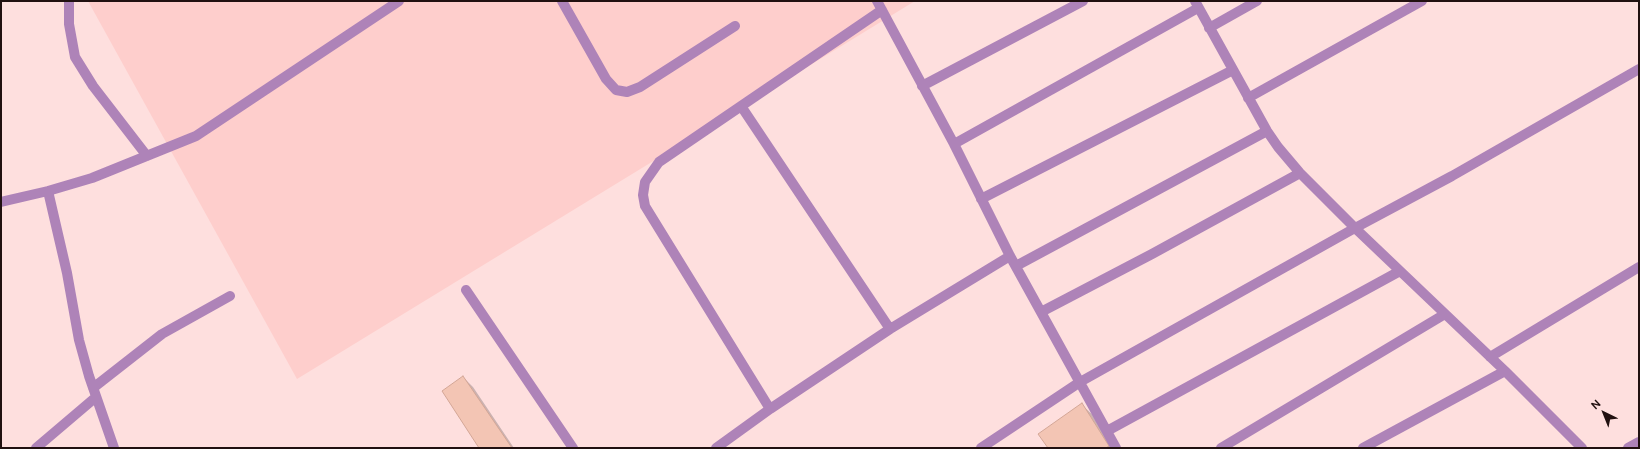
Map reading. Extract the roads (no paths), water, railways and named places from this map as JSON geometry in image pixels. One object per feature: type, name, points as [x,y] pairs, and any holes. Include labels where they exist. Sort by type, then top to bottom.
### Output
[{"type":"street","points":[[69,1],[69,24],[75,57],[93,86],[147,156]]},
{"type":"street","points":[[1,202],[48,192],[92,178],[196,136],[400,1]]},
{"type":"street","points":[[562,1],[606,79],[616,90],[627,92],[640,87],[735,26]]},
{"type":"street","points":[[922,86],[1083,1]]},
{"type":"street","points":[[1210,28],[1257,1]]},
{"type":"street","points":[[1248,98],[1422,1]]},
{"type":"street","points":[[954,144],[1197,4],[1267,130],[1278,147],[1300,173],[1354,228],[1490,356],[1582,448]]},
{"type":"street","points":[[770,409],[646,206],[643,195],[645,182],[659,162],[741,106],[880,5],[954,144],[1010,256],[1116,448]]},
{"type":"street","points":[[981,448],[1080,382],[1354,228],[1452,176],[1639,69]]},
{"type":"street","points":[[981,199],[1233,70]]},
{"type":"street","points":[[741,106],[890,329]]},
{"type":"street","points":[[1016,266],[1267,130]]},
{"type":"street","points":[[1042,312],[1300,173]]},
{"type":"street","points":[[48,192],[67,272],[79,340],[94,392],[114,448]]},
{"type":"street","points":[[716,448],[770,409],[890,329],[1010,256]]},
{"type":"street","points":[[1490,356],[1639,267]]},
{"type":"street","points":[[1107,431],[1400,271]]},
{"type":"street","points":[[466,290],[573,448]]},
{"type":"street","points":[[36,448],[94,392],[162,334],[230,296]]},
{"type":"street","points":[[1221,448],[1445,314]]},
{"type":"street","points":[[1363,448],[1505,371]]},
{"type":"street","points":[[1628,448],[1639,442]]}]
